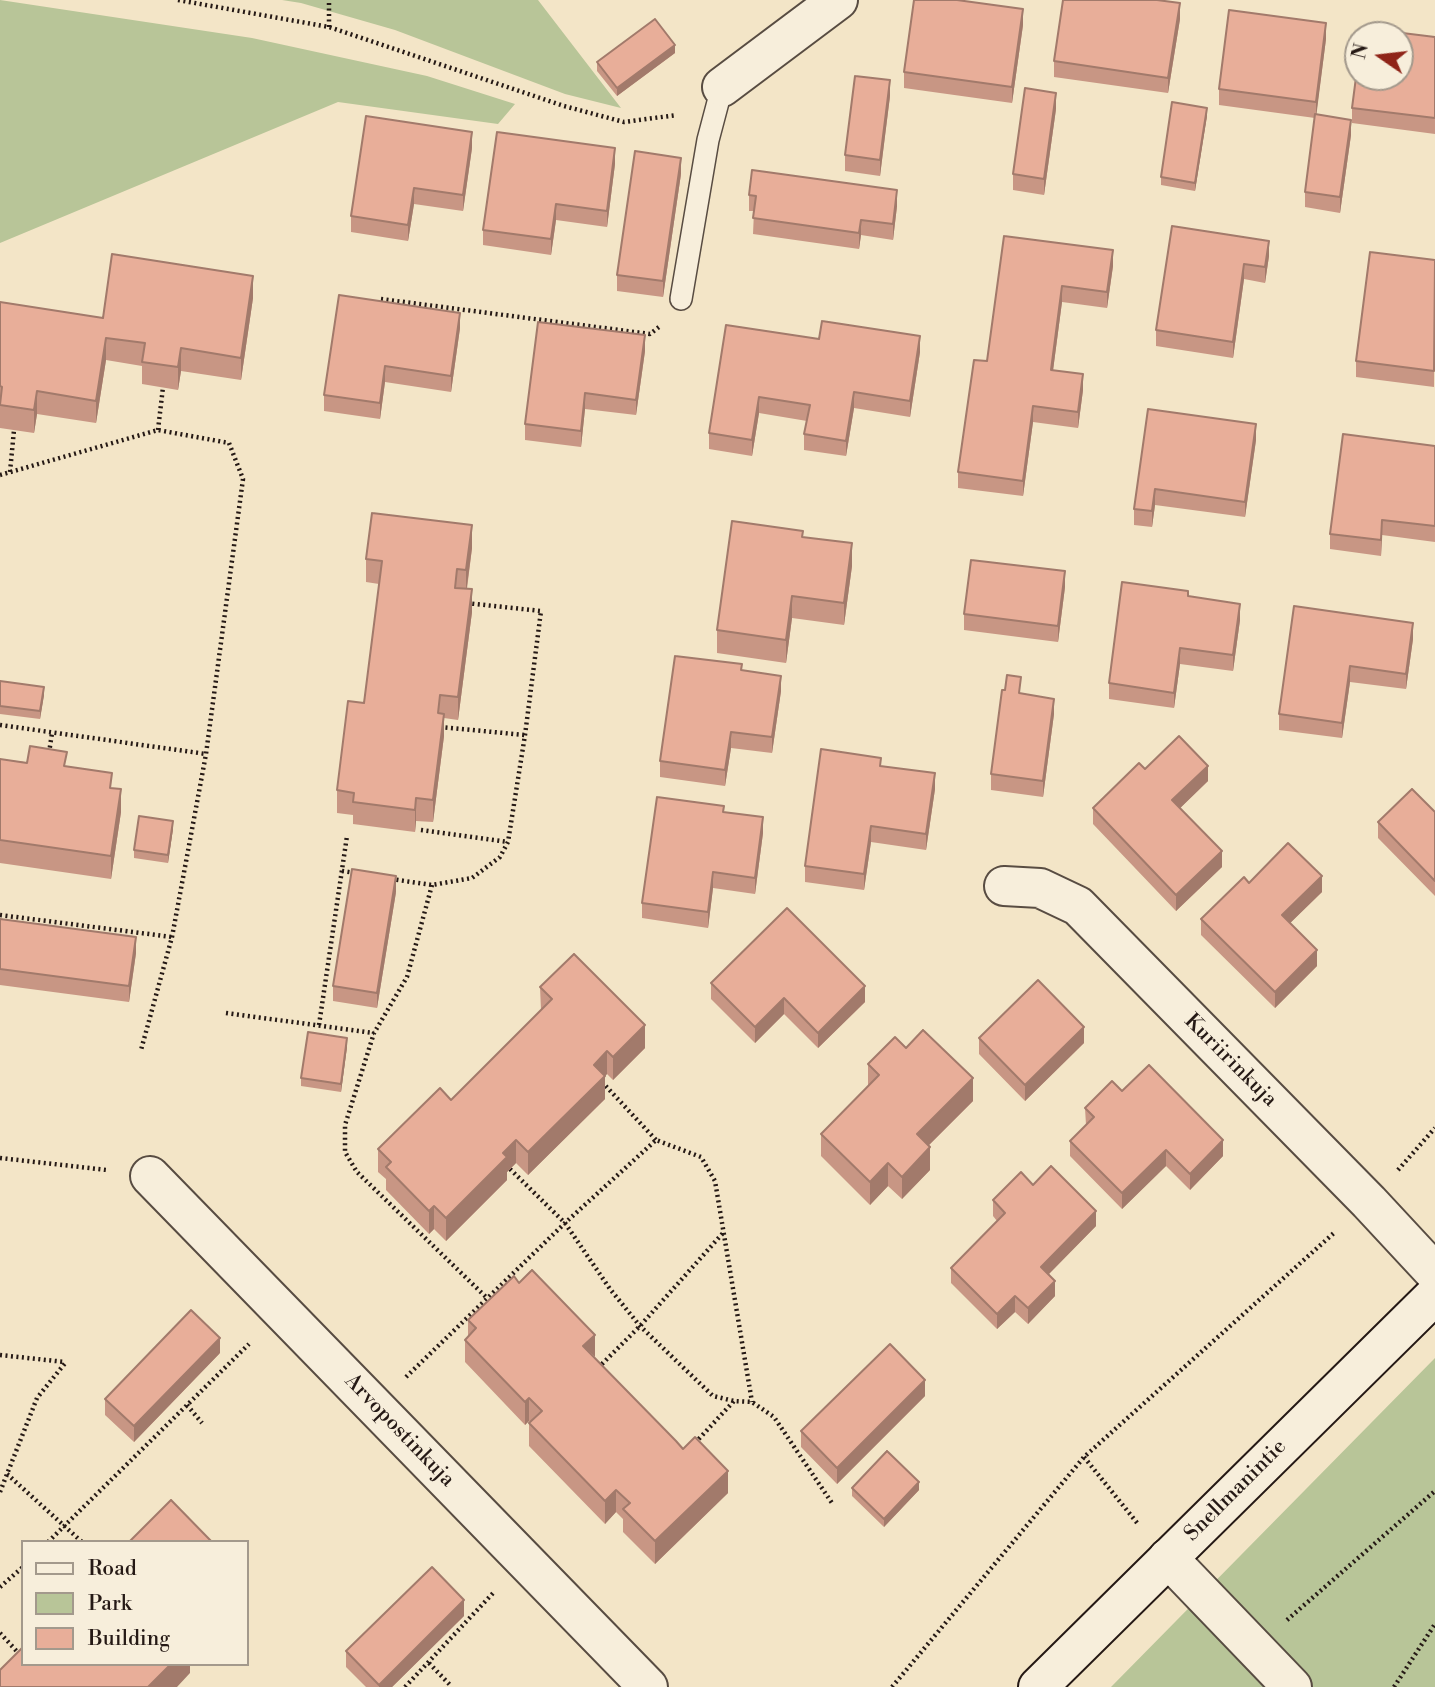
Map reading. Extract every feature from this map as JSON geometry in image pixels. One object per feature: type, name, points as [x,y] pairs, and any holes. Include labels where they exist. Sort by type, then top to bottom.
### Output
[{"type":"street","points":[[722,88],[838,0]]},
{"type":"street","name":"Kuriirinkuja","points":[[1004,886],[1040,888],[1078,906],[1369,1202],[1435,1273]]},
{"type":"street","name":"Arvopostinkuja","points":[[150,1176],[648,1687]]},
{"type":"street","name":"Snellmanintie","points":[[1038,1687],[1435,1295]]},
{"type":"street","points":[[1168,1558],[1292,1687]]},
{"type":"lane","points":[[681,299],[708,140],[722,88]]},
{"type":"path","points":[[178,0],[329,27],[564,106],[624,122],[694,113],[722,88]]},
{"type":"path","points":[[329,0],[329,27]]},
{"type":"path","points":[[381,299],[650,334],[677,312],[681,299]]},
{"type":"path","points":[[158,430],[163,387]]},
{"type":"path","points":[[10,472],[14,430]]},
{"type":"path","points":[[0,475],[158,430],[229,443],[243,479],[206,754],[172,937],[141,1050]]},
{"type":"path","points":[[380,877],[432,885],[471,878],[500,857],[508,842],[541,611],[457,602]]},
{"type":"path","points":[[0,726],[206,754]]},
{"type":"path","points":[[440,727],[525,735]]},
{"type":"path","points":[[48,758],[52,733]]},
{"type":"path","points":[[421,830],[508,842]]},
{"type":"path","points":[[319,1025],[347,836]]},
{"type":"path","points":[[342,871],[368,875]]},
{"type":"path","points":[[432,885],[407,977],[374,1033],[345,1125],[345,1152],[357,1172],[487,1298]]},
{"type":"path","points":[[0,915],[172,937]]},
{"type":"path","points":[[226,1013],[374,1033]]},
{"type":"path","points":[[601,1080],[656,1140],[701,1157],[715,1181],[751,1402]]},
{"type":"path","points":[[892,1687],[1084,1457],[1369,1202],[1435,1128]]},
{"type":"path","points":[[375,1407],[565,1223],[656,1140]]},
{"type":"path","points":[[0,1158],[150,1176]]},
{"type":"path","points":[[510,1169],[565,1223],[610,1289],[640,1326],[713,1396],[751,1402],[774,1417],[832,1503]]},
{"type":"path","points":[[590,1376],[640,1326],[724,1233]]},
{"type":"path","points":[[50,1540],[282,1311]]},
{"type":"path","points":[[0,1354],[66,1363],[37,1398],[0,1492]]},
{"type":"path","points":[[692,1446],[734,1401]]},
{"type":"path","points":[[187,1405],[202,1423]]},
{"type":"path","points":[[1084,1457],[1168,1558]]},
{"type":"path","points":[[8,1474],[80,1540]]},
{"type":"path","points":[[1254,1648],[1435,1491]]},
{"type":"path","points":[[405,1687],[524,1560]]},
{"type":"path","points":[[0,1587],[21,1569]]},
{"type":"path","points":[[1394,1687],[1435,1624]]},
{"type":"path","points":[[0,1633],[21,1656]]},
{"type":"path","points":[[429,1663],[452,1686]]},
{"type":"green space","points":[[0,0],[252,38],[427,76],[515,104],[498,124],[338,102],[0,243]]},
{"type":"green space","points":[[282,0],[538,0],[621,108],[565,94],[395,30]]},
{"type":"green space","points":[[1435,1358],[1435,1687],[1111,1687]]},
{"type":"building","points":[[914,0],[957,0],[1023,9],[1012,87],[904,72]]},
{"type":"building","points":[[1063,0],[1157,0],[1180,3],[1168,78],[1054,61]]},
{"type":"building","points":[[1229,10],[1326,23],[1316,102],[1219,89]]},
{"type":"building","points":[[655,19],[675,45],[617,88],[597,62]]},
{"type":"building","points":[[1414,34],[1435,37],[1435,118],[1352,108],[1354,91],[1414,91]]},
{"type":"building","points":[[855,76],[890,80],[880,160],[845,155]]},
{"type":"building","points":[[1025,88],[1056,93],[1044,179],[1013,174]]},
{"type":"building","points":[[1172,102],[1207,108],[1195,183],[1161,177]]},
{"type":"building","points":[[1315,114],[1351,120],[1340,197],[1305,192]]},
{"type":"building","points":[[366,116],[472,132],[463,195],[414,188],[408,225],[351,216]]},
{"type":"building","points":[[497,132],[615,148],[607,211],[556,204],[551,239],[483,230]]},
{"type":"building","points":[[635,151],[681,158],[663,281],[617,275]]},
{"type":"building","points":[[752,170],[897,190],[893,224],[861,220],[859,233],[753,218],[756,196],[749,195]]},
{"type":"building","points":[[1172,226],[1269,241],[1265,267],[1244,264],[1233,342],[1156,330]]},
{"type":"building","points":[[1004,236],[1113,250],[1107,292],[1062,286],[1051,370],[1083,374],[1078,412],[1033,406],[1023,481],[958,472],[974,360],[987,361]]},
{"type":"building","points":[[1370,252],[1435,260],[1434,371],[1356,361]]},
{"type":"building","points":[[112,254],[253,276],[241,358],[181,348],[178,367],[142,362],[145,343],[106,338],[96,401],[37,391],[34,410],[0,405],[0,302],[103,318]]},
{"type":"building","points":[[339,295],[460,313],[451,376],[385,366],[380,403],[324,395]]},
{"type":"building","points":[[822,321],[920,336],[910,401],[854,392],[846,441],[804,434],[810,405],[759,397],[752,440],[709,433],[726,325],[819,339]]},
{"type":"building","points":[[538,322],[645,335],[636,400],[585,393],[581,431],[525,424]]},
{"type":"building","points":[[1148,409],[1256,424],[1245,502],[1155,489],[1152,511],[1134,509]]},
{"type":"building","points":[[1343,434],[1435,446],[1435,526],[1382,520],[1381,540],[1330,534]]},
{"type":"building","points":[[372,513],[472,525],[466,570],[457,569],[455,588],[472,589],[458,697],[440,695],[438,713],[444,714],[433,800],[416,798],[415,810],[353,802],[354,793],[337,790],[348,701],[364,703],[382,561],[366,559]]},
{"type":"building","points":[[732,521],[803,531],[802,537],[852,543],[844,603],[792,596],[786,640],[717,630]]},
{"type":"building","points":[[971,560],[1065,571],[1058,626],[964,614]]},
{"type":"building","points":[[1122,582],[1188,591],[1188,596],[1240,604],[1233,655],[1180,648],[1174,693],[1109,683]]},
{"type":"building","points":[[1294,606],[1413,623],[1406,674],[1350,666],[1342,723],[1279,714]]},
{"type":"building","points":[[675,656],[742,664],[741,670],[781,676],[772,737],[731,732],[725,770],[660,761]]},
{"type":"building","points":[[1007,675],[1021,677],[1019,693],[1054,699],[1043,781],[991,774],[1002,690],[1005,690]]},
{"type":"building","points":[[0,681],[44,687],[40,711],[0,706]]},
{"type":"building","points":[[1179,736],[1208,766],[1172,800],[1222,851],[1176,895],[1093,808],[1139,763],[1145,769]]},
{"type":"building","points":[[30,746],[67,752],[64,766],[112,773],[110,788],[121,789],[111,856],[0,840],[0,759],[27,763]]},
{"type":"building","points":[[821,749],[881,758],[880,766],[935,773],[926,834],[871,826],[864,874],[805,866]]},
{"type":"building","points":[[1412,789],[1435,812],[1435,881],[1378,822]]},
{"type":"building","points":[[657,797],[724,806],[723,812],[763,817],[755,878],[713,872],[708,912],[642,903]]},
{"type":"building","points":[[139,816],[173,821],[168,855],[134,850]]},
{"type":"building","points":[[1288,843],[1322,876],[1282,915],[1317,950],[1275,992],[1201,919],[1244,877],[1249,883]]},
{"type":"building","points":[[352,869],[396,876],[377,993],[333,986]]},
{"type":"building","points":[[787,908],[865,986],[818,1033],[784,998],[755,1027],[711,983]]},
{"type":"building","points":[[0,919],[136,937],[129,986],[0,969]]},
{"type":"building","points":[[574,954],[645,1025],[613,1057],[607,1051],[594,1065],[605,1076],[528,1152],[516,1140],[503,1153],[507,1157],[446,1218],[434,1206],[429,1211],[386,1167],[391,1162],[378,1149],[440,1088],[451,1100],[552,999],[540,987]]},
{"type":"building","points":[[1038,980],[1084,1027],[1025,1085],[979,1038]]},
{"type":"building","points":[[923,1030],[973,1078],[917,1134],[930,1147],[902,1177],[888,1163],[870,1182],[821,1134],[879,1075],[868,1064],[895,1037],[906,1048]]},
{"type":"building","points":[[308,1032],[347,1038],[341,1084],[301,1078]]},
{"type":"building","points":[[1149,1065],[1223,1140],[1190,1174],[1166,1150],[1122,1193],[1070,1141],[1094,1117],[1085,1108],[1112,1081],[1122,1091]]},
{"type":"building","points":[[1051,1166],[1096,1211],[1041,1267],[1055,1281],[1028,1308],[1015,1296],[997,1314],[951,1268],[1005,1213],[993,1200],[1021,1172],[1033,1185]]},
{"type":"building","points":[[532,1270],[595,1335],[583,1346],[683,1449],[695,1437],[728,1471],[655,1541],[623,1509],[630,1503],[616,1490],[605,1501],[529,1423],[542,1411],[529,1398],[525,1402],[465,1340],[476,1328],[468,1320],[514,1276],[519,1283]]},
{"type":"building","points":[[191,1310],[220,1338],[134,1426],[105,1399]]},
{"type":"building","points":[[890,1344],[925,1380],[837,1468],[801,1431]]},
{"type":"building","points":[[887,1451],[919,1482],[884,1519],[852,1488]]},
{"type":"building","points":[[171,1500],[210,1540],[131,1540]]},
{"type":"building","points":[[432,1567],[464,1600],[379,1685],[346,1651]]},
{"type":"building","points":[[21,1649],[21,1666],[169,1666],[148,1687],[0,1687],[0,1670]]}]
